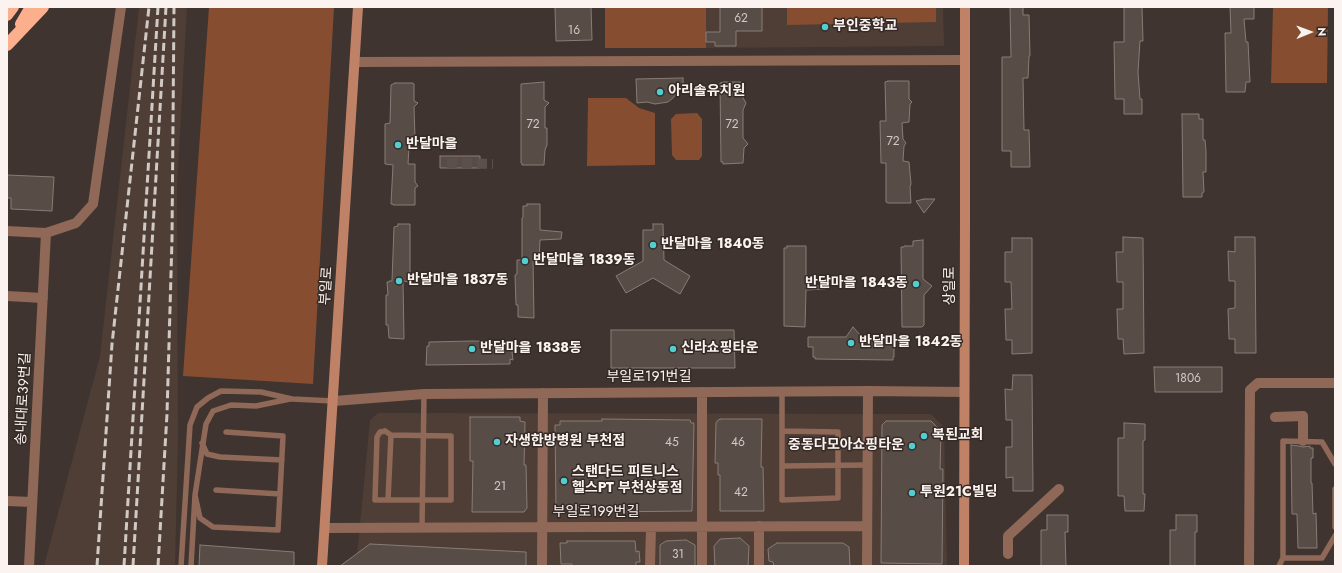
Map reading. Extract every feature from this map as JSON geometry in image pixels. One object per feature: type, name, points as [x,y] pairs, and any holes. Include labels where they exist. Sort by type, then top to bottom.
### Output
[{"type":"highway","points":[[7,15],[13,7]]},
{"type":"highway","points":[[9,43],[31,7]]},
{"type":"highway","points":[[9,43],[43,7]]},
{"type":"street","points":[[7,231],[46,233],[76,223],[94,204],[122,7]]},
{"type":"street","name":"부일로","points":[[322,566],[334,401],[358,7]]},
{"type":"street","name":"상일로","points":[[964,566],[965,7]]},
{"type":"street","points":[[355,62],[965,60]]},
{"type":"street","name":"송내대로39번길","points":[[29,566],[46,233]]},
{"type":"street","points":[[7,296],[43,298]]},
{"type":"street","points":[[1249,566],[1250,390],[1258,383],[1335,383]]},
{"type":"street","name":"부일로191번길","points":[[334,401],[424,394],[782,391],[964,392]]},
{"type":"street","points":[[867,566],[868,391]]},
{"type":"street","points":[[702,392],[702,566]]},
{"type":"street","points":[[542,393],[542,566]]},
{"type":"street","points":[[1275,417],[1303,416],[1303,441]]},
{"type":"street","points":[[1008,554],[1008,536],[1059,489]]},
{"type":"street","points":[[7,501],[32,502]]},
{"type":"street","points":[[759,526],[759,566]]},
{"type":"street","name":"부일로199번길","points":[[325,528],[867,526]]},
{"type":"street","points":[[650,566],[651,527]]},
{"type":"lane","points":[[182,566],[190,425],[197,407],[208,398],[221,391],[261,392],[292,399],[334,401]]},
{"type":"lane","points":[[782,391],[782,431],[782,500],[838,498],[838,432],[782,431]]},
{"type":"lane","points":[[422,527],[424,394]]},
{"type":"lane","points":[[191,566],[195,495],[202,443],[206,424],[213,411],[231,405],[256,406],[292,399]]},
{"type":"lane","points":[[385,431],[391,435],[424,435],[451,436],[451,500],[375,500],[377,437],[380,432],[385,431]]},
{"type":"lane","points":[[195,495],[200,518],[212,526],[278,530],[283,436],[226,432]]},
{"type":"lane","points":[[388,500],[391,435]]},
{"type":"lane","points":[[1279,566],[1284,558],[1283,441],[1322,442],[1335,464]]},
{"type":"lane","points":[[202,443],[206,454],[220,457],[282,460]]},
{"type":"lane","points":[[782,466],[867,465]]},
{"type":"lane","points":[[1335,489],[1335,527]]},
{"type":"lane","points":[[216,490],[280,494]]},
{"type":"lane","points":[[1284,558],[1322,558],[1335,536]]},
{"type":"shaded area","points":[[139,7],[187,7],[177,187],[178,438],[175,566],[44,566],[100,356]]},
{"type":"shaded area","points":[[209,7],[334,7],[313,384],[183,376]]},
{"type":"shaded area","points":[[605,7],[706,7],[706,48],[605,48]]},
{"type":"shaded area","name":"부인중학교","points":[[706,7],[943,7],[944,46],[706,48]]},
{"type":"shaded area","points":[[787,7],[936,7],[936,22],[787,25]]},
{"type":"shaded area","points":[[1273,7],[1328,7],[1327,83],[1271,83]]},
{"type":"shaded area","points":[[588,98],[626,98],[639,108],[655,113],[655,165],[587,166]]},
{"type":"shaded area","points":[[697,113],[702,119],[702,156],[699,160],[676,160],[672,155],[671,119],[676,114]]},
{"type":"shaded area","points":[[378,413],[931,414],[944,427],[947,566],[356,566],[370,420]]},
{"type":"building","points":[[555,7],[591,7],[592,40],[556,41]]},
{"type":"building","points":[[720,7],[762,7],[762,31],[736,31],[736,46],[715,46],[715,42],[706,42],[706,32],[720,32]]},
{"type":"building","points":[[1010,7],[1023,7],[1023,15],[1029,15],[1030,56],[1028,78],[1023,78],[1024,130],[1029,130],[1030,167],[1011,167],[1011,151],[1002,151],[1002,57],[1011,57]]},
{"type":"building","points":[[1124,7],[1142,7],[1143,41],[1140,41],[1138,72],[1140,99],[1142,99],[1142,114],[1124,114],[1124,99],[1115,99],[1114,42],[1124,42]]},
{"type":"building","points":[[1230,7],[1254,7],[1254,19],[1244,19],[1246,42],[1248,42],[1250,82],[1246,82],[1245,92],[1226,92],[1225,33],[1231,33]]},
{"type":"building","points":[[683,78],[683,86],[668,102],[655,104],[647,102],[637,103],[636,79]]},
{"type":"building","points":[[909,81],[909,99],[912,102],[910,104],[909,122],[902,123],[903,139],[906,143],[904,146],[903,161],[909,162],[911,203],[886,202],[886,163],[881,163],[880,121],[886,121],[885,82]]},
{"type":"building","points":[[544,82],[544,100],[549,103],[545,107],[547,145],[545,150],[544,165],[522,165],[521,84]]},
{"type":"building","points":[[741,82],[743,84],[743,98],[746,103],[743,110],[743,138],[748,144],[744,148],[743,163],[723,164],[723,162],[721,162],[720,83]]},
{"type":"building","name":"반달마을","points":[[395,83],[413,83],[414,101],[418,103],[414,107],[415,138],[410,138],[408,164],[415,164],[415,182],[418,186],[415,188],[415,205],[391,204],[393,165],[385,164],[385,124],[390,123],[391,85]]},
{"type":"building","points":[[1182,114],[1199,114],[1199,119],[1203,119],[1206,172],[1203,172],[1204,192],[1202,193],[1202,197],[1183,197]]},
{"type":"building","points":[[440,156],[480,156],[480,168],[440,168]]},
{"type":"building","points":[[7,175],[54,177],[52,211],[11,209],[11,198],[7,198]]},
{"type":"building","points":[[935,199],[924,213],[916,201]]},
{"type":"building","name":"반달마을 1839동","points":[[527,204],[540,204],[540,230],[562,232],[561,239],[540,240],[539,261],[533,261],[534,318],[518,317],[518,305],[516,305],[515,275],[517,274],[517,260],[522,260],[523,206],[527,206]]},
{"type":"building","name":"반달마을 1837동","points":[[398,224],[410,224],[410,282],[403,281],[404,339],[389,338],[388,325],[386,325],[386,295],[388,295],[387,282],[392,281],[394,227],[398,226]]},
{"type":"building","name":"반달마을 1840동","points":[[653,224],[663,224],[664,260],[690,276],[680,294],[653,278],[626,293],[616,276],[643,261],[643,230],[653,230]]},
{"type":"building","points":[[1123,237],[1143,238],[1144,353],[1124,354],[1123,339],[1118,339],[1117,309],[1123,309],[1123,282],[1117,282],[1116,252],[1123,252]]},
{"type":"building","points":[[1235,237],[1255,237],[1256,353],[1235,353],[1235,339],[1229,339],[1228,309],[1235,308],[1235,281],[1229,281],[1228,251],[1235,252]]},
{"type":"building","points":[[1012,238],[1032,238],[1032,353],[1012,354],[1012,340],[1006,340],[1005,309],[1012,309],[1011,282],[1005,282],[1005,252],[1012,252]]},
{"type":"building","name":"반달마을 1843동","points":[[923,240],[923,279],[932,286],[924,295],[924,325],[922,327],[902,327],[901,247],[913,246],[913,241]]},
{"type":"building","points":[[787,246],[806,246],[806,281],[825,289],[806,290],[805,327],[784,326],[784,248],[787,248]]},
{"type":"building","name":"반달마을 1842동","points":[[853,327],[862,337],[894,337],[893,360],[815,359],[815,357],[813,357],[813,347],[808,347],[808,337],[846,337]]},
{"type":"building","name":"신라쇼핑타운","points":[[611,330],[734,330],[735,368],[611,368]]},
{"type":"building","name":"반달마을 1838동","points":[[429,342],[517,342],[517,352],[512,352],[513,360],[510,359],[510,364],[426,365],[427,346],[429,346]]},
{"type":"building","points":[[1154,367],[1222,367],[1222,392],[1155,392]]},
{"type":"building","points":[[1013,375],[1032,375],[1033,491],[1013,491],[1013,477],[1006,478],[1006,447],[1012,447],[1012,420],[1006,420],[1005,389],[1012,390]]},
{"type":"building","points":[[470,417],[520,417],[520,421],[525,422],[524,465],[526,465],[527,508],[524,512],[472,512],[473,461],[470,461]]},
{"type":"building","points":[[602,419],[690,420],[691,423],[694,423],[692,511],[602,512],[602,507],[556,508],[555,425],[560,425],[560,421],[602,421]]},
{"type":"building","points":[[721,419],[762,419],[761,467],[763,467],[764,511],[720,511],[720,475],[718,475],[718,463],[715,463],[716,423]]},
{"type":"building","name":"투원21C빌딩","points":[[886,421],[931,421],[941,431],[940,469],[943,469],[942,564],[881,563],[882,425]]},
{"type":"building","points":[[1124,423],[1145,424],[1145,440],[1143,441],[1143,494],[1145,494],[1144,511],[1125,511],[1124,496],[1118,496],[1118,438],[1124,438]]},
{"type":"building","points":[[1291,445],[1303,447],[1310,446],[1310,448],[1313,448],[1313,458],[1311,458],[1311,483],[1313,514],[1316,513],[1317,548],[1298,548],[1297,514],[1292,514]]},
{"type":"building","points":[[1047,515],[1068,515],[1068,532],[1065,532],[1066,566],[1041,566],[1041,530],[1047,530]]},
{"type":"building","points":[[1176,515],[1197,515],[1197,532],[1195,532],[1195,566],[1170,566],[1170,530],[1176,530]]},
{"type":"building","points":[[740,538],[749,546],[748,566],[715,566],[714,546],[720,539]]},
{"type":"building","points":[[686,540],[695,545],[695,566],[660,566],[660,545],[666,541]]},
{"type":"building","points":[[567,541],[635,541],[636,552],[639,551],[640,562],[636,562],[636,566],[572,566],[572,564],[561,564],[560,543],[567,543]]},
{"type":"building","points":[[777,543],[843,543],[849,547],[850,566],[774,566],[773,562],[769,561],[768,549]]},
{"type":"building","points":[[370,544],[526,552],[526,566],[340,566]]},
{"type":"building","points":[[200,545],[294,552],[294,566],[199,566]]},
{"type":"tunnel","points":[[447,163],[493,164]]},
{"type":"railway","points":[[97,566],[112,344],[149,7]]},
{"type":"railway","points":[[124,566],[158,7]]},
{"type":"railway","points":[[133,566],[166,7]]},
{"type":"railway","points":[[158,566],[167,414],[172,239],[174,7]]},
{"type":"place","name":"부인중학교","points":[[825,27]]},
{"type":"place","name":"아리솔유치원","points":[[660,92]]},
{"type":"place","name":"반달마을","points":[[398,145]]},
{"type":"place","name":"반달마을 1840동","points":[[653,245]]},
{"type":"place","name":"반달마을 1839동","points":[[525,261]]},
{"type":"place","name":"반달마을 1837동","points":[[399,281]]},
{"type":"place","name":"반달마을 1843동","points":[[916,284]]},
{"type":"place","name":"반달마을 1842동","points":[[851,343]]},
{"type":"place","name":"반달마을 1838동","points":[[472,349]]},
{"type":"place","name":"신라쇼핑타운","points":[[673,349]]},
{"type":"place","name":"복된교회","points":[[924,436]]},
{"type":"place","name":"자생한방병원 부천점","points":[[497,442]]},
{"type":"place","name":"중동다모아쇼핑타운","points":[[912,446]]},
{"type":"place","name":"스탠다드 피트니스 헬스PT 부천상동점","points":[[564,481]]},
{"type":"place","name":"투원21C빌딩","points":[[912,493]]}]
